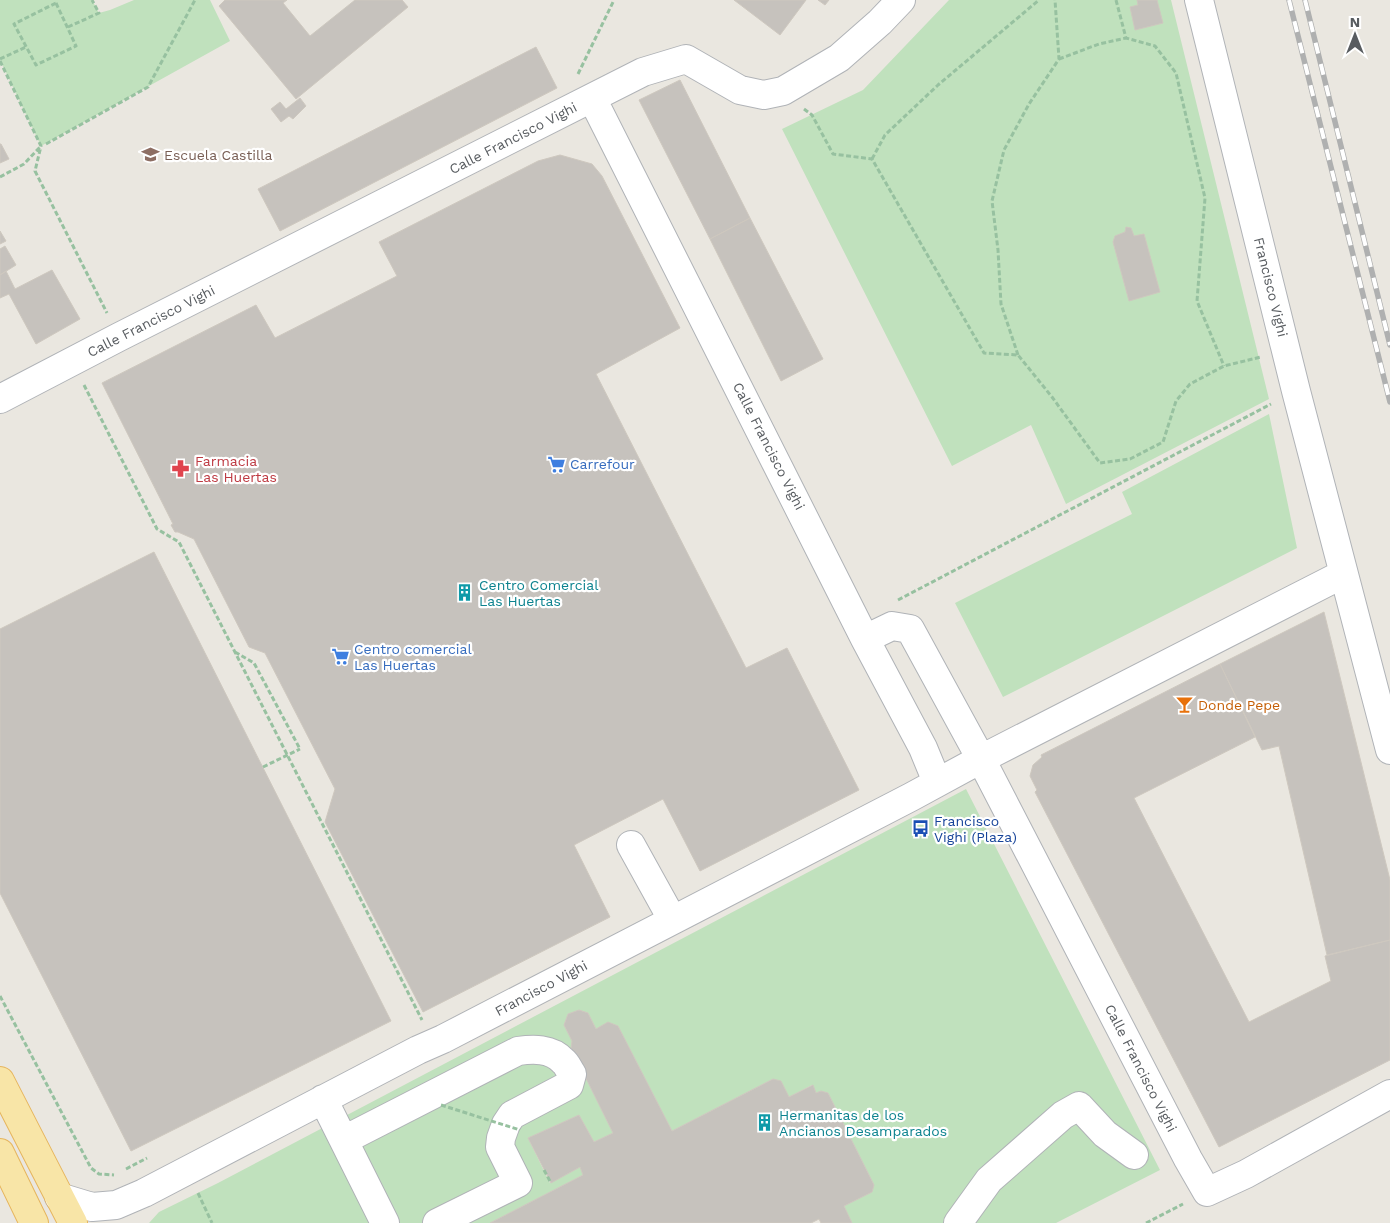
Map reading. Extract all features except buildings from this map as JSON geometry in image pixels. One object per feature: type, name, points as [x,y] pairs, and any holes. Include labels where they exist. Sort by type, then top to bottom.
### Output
[{"type":"main road","points":[[0,1080],[73,1223]]},
{"type":"main road","points":[[0,1153],[34,1223]]},
{"type":"street","points":[[592,98],[643,72],[686,59],[740,90],[764,95],[782,91],[839,58],[880,22],[901,0]]},
{"type":"street","name":"Francisco Vighi","points":[[1199,0],[1343,574]]},
{"type":"street","name":"Calle Francisco Vighi","points":[[0,400],[118,337],[592,98],[922,748],[937,782]]},
{"type":"street","points":[[937,782],[1343,574],[1390,750]]},
{"type":"street","name":"Calle Francisco Vighi","points":[[865,639],[892,626],[910,629],[981,759],[1188,1159],[1207,1192],[1216,1188]]},
{"type":"street","name":"Francisco Vighi","points":[[59,1197],[92,1207],[116,1205],[144,1193],[937,782]]},
{"type":"street","points":[[631,845],[672,919]]},
{"type":"street","points":[[344,1140],[518,1051],[534,1049],[550,1052],[564,1060],[572,1074],[569,1085],[512,1115],[500,1138],[500,1147],[518,1182],[437,1223]]},
{"type":"street","points":[[1216,1188],[1246,1174],[1390,1094]]},
{"type":"street","points":[[323,1100],[385,1223]]},
{"type":"street","points":[[958,1223],[989,1180],[1062,1116],[1079,1106],[1105,1134],[1134,1155]]},
{"type":"street","name":"Francisco Vighi","points":[[122,1223],[124,1216],[144,1193]]},
{"type":"path","points":[[68,27],[98,13],[92,0]]},
{"type":"path","points":[[46,144],[148,87],[195,0]]},
{"type":"path","points":[[592,98],[577,75],[614,0]]},
{"type":"path","points":[[872,159],[885,135],[938,85],[1039,0]]},
{"type":"path","points":[[1055,0],[1059,59]]},
{"type":"path","points":[[1116,0],[1126,38]]},
{"type":"path","points":[[56,3],[68,27],[76,46],[36,65],[14,24],[56,3]]},
{"type":"path","points":[[1224,366],[1197,301],[1206,198],[1176,73],[1155,46],[1126,38],[1099,44],[1059,59],[1029,104],[1004,150],[992,201],[998,250],[1001,304],[1018,355],[1052,397],[1100,463],[1130,459],[1163,442],[1176,401],[1190,384],[1224,366],[1259,358],[1285,343]]},
{"type":"path","points":[[26,47],[0,60],[41,146],[35,171],[118,337]]},
{"type":"path","points":[[782,91],[812,115],[833,154],[872,159]]},
{"type":"path","points":[[0,177],[24,164],[41,146]]},
{"type":"path","points":[[872,159],[984,353],[1018,355]]},
{"type":"path","points":[[73,362],[157,530],[178,542],[433,1043]]},
{"type":"path","points":[[892,603],[1296,391]]},
{"type":"path","points":[[234,651],[254,663],[300,749],[263,767]]},
{"type":"path","points":[[0,996],[91,1168],[99,1174],[112,1176],[154,1155]]},
{"type":"path","points":[[441,1105],[520,1130]]},
{"type":"path","points":[[188,1171],[212,1223]]},
{"type":"path","points":[[1146,1223],[1216,1188]]},
{"type":"green space","points":[[0,0],[92,0],[99,13],[134,0],[210,0],[230,41],[41,146],[0,60]]},
{"type":"green space","points":[[949,0],[1171,0],[1269,399],[1066,504],[1031,425],[952,466],[782,129],[863,90]]},
{"type":"green space","points":[[1269,414],[1297,548],[1003,697],[955,603],[1132,514],[1122,492]]},
{"type":"green space","points":[[966,789],[1160,1170],[1056,1223],[852,1223],[844,1206],[871,1192],[874,1185],[828,1093],[821,1091],[816,1093],[812,1085],[789,1097],[773,1079],[672,1131],[618,1026],[608,1023],[596,1029],[588,1013],[579,1010],[568,1014],[564,1025],[572,1041],[571,1048],[613,1133],[594,1142],[579,1115],[528,1138],[550,1183],[580,1167],[583,1175],[490,1223],[149,1223],[159,1212],[218,1183]]},
{"type":"railway","points":[[1289,0],[1390,402]]},
{"type":"railway","points":[[1305,0],[1390,345]]},
{"type":"place","name":"Escuela Castilla","points":[[150,155]]},
{"type":"place","name":"Carrefour","points":[[556,464]]},
{"type":"place","name":"Farmacia Las Huertas","points":[[181,469]]},
{"type":"place","name":"Centro Comercial Las Huertas","points":[[465,593]]},
{"type":"place","name":"Centro comercial Las Huertas","points":[[340,657]]},
{"type":"place","name":"Donde Pepe","points":[[1184,705]]},
{"type":"place","name":"Francisco Vighi (Plaza)","points":[[920,829]]},
{"type":"place","name":"Hermanitas de los Ancianos Desamparados","points":[[765,1123]]}]
